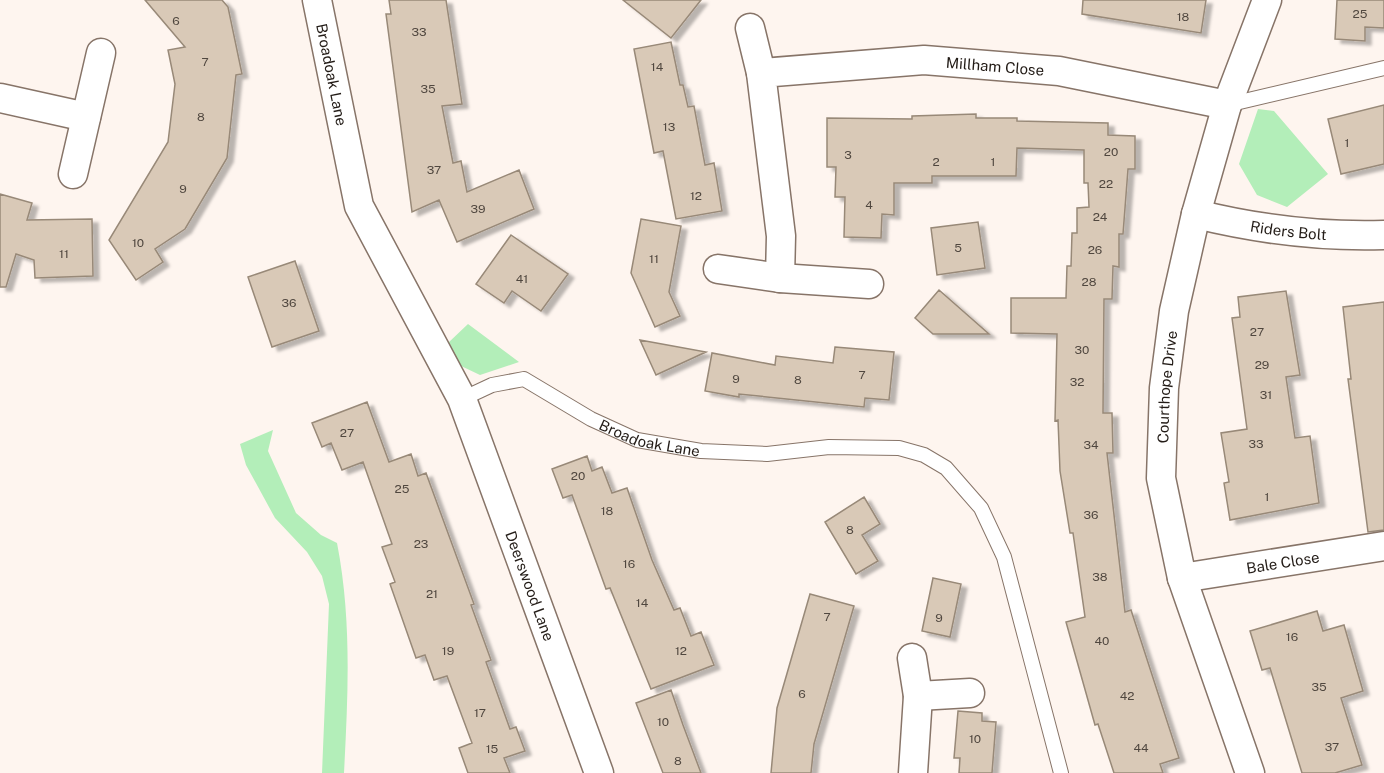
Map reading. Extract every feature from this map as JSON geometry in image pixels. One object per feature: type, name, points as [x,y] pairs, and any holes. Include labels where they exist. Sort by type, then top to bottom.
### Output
[{"type":"street","name":"Broadoak Lane","points":[[317,0],[359,206],[462,399]]},
{"type":"street","name":"Courthope Drive","points":[[1250,773],[1182,578],[1161,478],[1164,388],[1174,311],[1196,214],[1227,105],[1267,0]]},
{"type":"street","points":[[750,28],[761,73],[781,236],[780,278]]},
{"type":"street","points":[[73,174],[101,53]]},
{"type":"street","name":"Millham Close","points":[[761,73],[924,60],[1059,70],[1227,105]]},
{"type":"street","points":[[0,98],[86,117]]},
{"type":"street","name":"Riders Bolt","points":[[1196,214],[1231,223],[1315,233],[1384,235]]},
{"type":"street","points":[[718,269],[780,278],[869,284]]},
{"type":"street","name":"Deerswood Lane","points":[[462,399],[599,773]]},
{"type":"street","name":"Bale Close","points":[[1182,578],[1384,546]]},
{"type":"street","points":[[912,658],[918,696],[913,773]]},
{"type":"street","points":[[918,696],[970,693]]},
{"type":"lane","points":[[1227,105],[1384,68]]},
{"type":"lane","name":"Broadoak Lane","points":[[462,399],[492,385],[524,380],[591,419],[637,440],[701,451],[767,454],[829,447],[899,448],[924,455],[946,468],[981,508],[1004,557],[1061,773]]},
{"type":"green space","points":[[1258,109],[1274,111],[1328,174],[1287,207],[1257,195],[1239,164]]},
{"type":"green space","points":[[468,324],[519,362],[480,375],[459,365],[448,343]]},
{"type":"green space","points":[[273,430],[268,451],[296,513],[321,535],[337,543],[347,629],[344,773],[322,773],[329,604],[322,576],[307,552],[275,518],[246,465],[240,444]]},
{"type":"building","points":[[145,0],[222,0],[228,7],[242,74],[236,75],[227,158],[185,229],[155,249],[163,262],[136,280],[109,240],[168,142],[175,84],[168,50],[185,47]]},
{"type":"building","points":[[389,0],[446,0],[462,104],[442,106],[453,163],[461,161],[467,192],[519,170],[534,209],[457,242],[439,200],[412,212],[386,14],[391,14]]},
{"type":"building","points":[[623,0],[701,0],[671,38]]},
{"type":"building","points":[[1083,0],[1206,0],[1201,33],[1082,14]]},
{"type":"building","points":[[1337,0],[1384,0],[1384,28],[1365,27],[1365,41],[1335,39]]},
{"type":"building","points":[[671,42],[680,85],[683,85],[688,107],[694,106],[705,165],[714,163],[722,211],[676,219],[663,151],[654,153],[634,49]]},
{"type":"building","points":[[1384,105],[1384,164],[1341,174],[1328,119]]},
{"type":"building","points":[[976,114],[976,118],[1017,118],[1017,121],[1108,123],[1108,135],[1135,136],[1135,169],[1128,169],[1123,234],[1119,234],[1119,267],[1113,266],[1112,299],[1104,299],[1103,413],[1112,413],[1113,453],[1107,453],[1125,612],[1131,610],[1179,758],[1160,764],[1163,773],[1114,773],[1098,724],[1095,725],[1066,622],[1085,617],[1073,533],[1070,533],[1060,471],[1058,420],[1055,421],[1057,334],[1011,333],[1011,298],[1066,298],[1067,266],[1071,266],[1072,233],[1077,233],[1077,208],[1089,207],[1088,183],[1084,183],[1084,150],[1017,148],[1016,176],[932,176],[932,183],[894,183],[894,215],[882,214],[881,238],[844,237],[845,197],[835,197],[836,167],[827,167],[827,118],[912,119],[912,116]]},
{"type":"building","points":[[0,194],[32,203],[27,220],[92,219],[93,276],[35,278],[34,260],[16,254],[6,287],[0,287]]},
{"type":"building","points":[[641,219],[681,226],[669,292],[680,316],[655,327],[631,273]]},
{"type":"building","points":[[978,222],[985,268],[937,275],[931,228]]},
{"type":"building","points":[[511,235],[568,274],[541,311],[512,291],[504,303],[476,284]]},
{"type":"building","points":[[295,261],[319,331],[272,347],[248,277]]},
{"type":"building","points":[[939,290],[989,334],[933,334],[915,318]]},
{"type":"building","points":[[1286,291],[1300,375],[1286,377],[1295,438],[1310,436],[1319,503],[1230,520],[1224,483],[1229,482],[1221,433],[1247,429],[1232,318],[1240,317],[1238,297]]},
{"type":"building","points":[[1384,302],[1384,530],[1368,532],[1348,379],[1351,379],[1343,307]]},
{"type":"building","points":[[640,340],[706,352],[656,375]]},
{"type":"building","points":[[835,347],[894,352],[889,400],[865,398],[864,407],[739,394],[739,397],[705,391],[712,353],[775,365],[776,356],[833,363]]},
{"type":"building","points":[[367,402],[389,462],[411,454],[418,476],[426,473],[474,604],[471,605],[491,660],[486,662],[510,729],[516,727],[525,751],[504,758],[510,773],[468,773],[459,748],[472,743],[447,676],[434,680],[425,655],[416,658],[390,584],[395,582],[382,547],[392,544],[363,462],[342,470],[331,443],[322,447],[312,423]]},
{"type":"building","points":[[587,456],[592,471],[602,467],[612,493],[627,488],[652,560],[674,610],[680,608],[691,636],[701,632],[714,665],[651,689],[610,588],[606,589],[572,495],[563,498],[552,469]]},
{"type":"building","points":[[864,497],[880,524],[862,535],[878,561],[856,574],[825,522]]},
{"type":"building","points":[[933,578],[961,584],[950,637],[922,631]]},
{"type":"building","points":[[810,594],[854,606],[814,744],[811,773],[771,773],[777,708]]},
{"type":"building","points":[[1317,611],[1323,631],[1344,625],[1363,691],[1341,698],[1362,765],[1335,773],[1302,773],[1270,668],[1262,670],[1250,631]]},
{"type":"building","points":[[671,690],[701,773],[663,773],[636,703]]},
{"type":"building","points":[[958,711],[982,713],[982,721],[996,722],[992,773],[959,773],[960,758],[954,758]]}]
